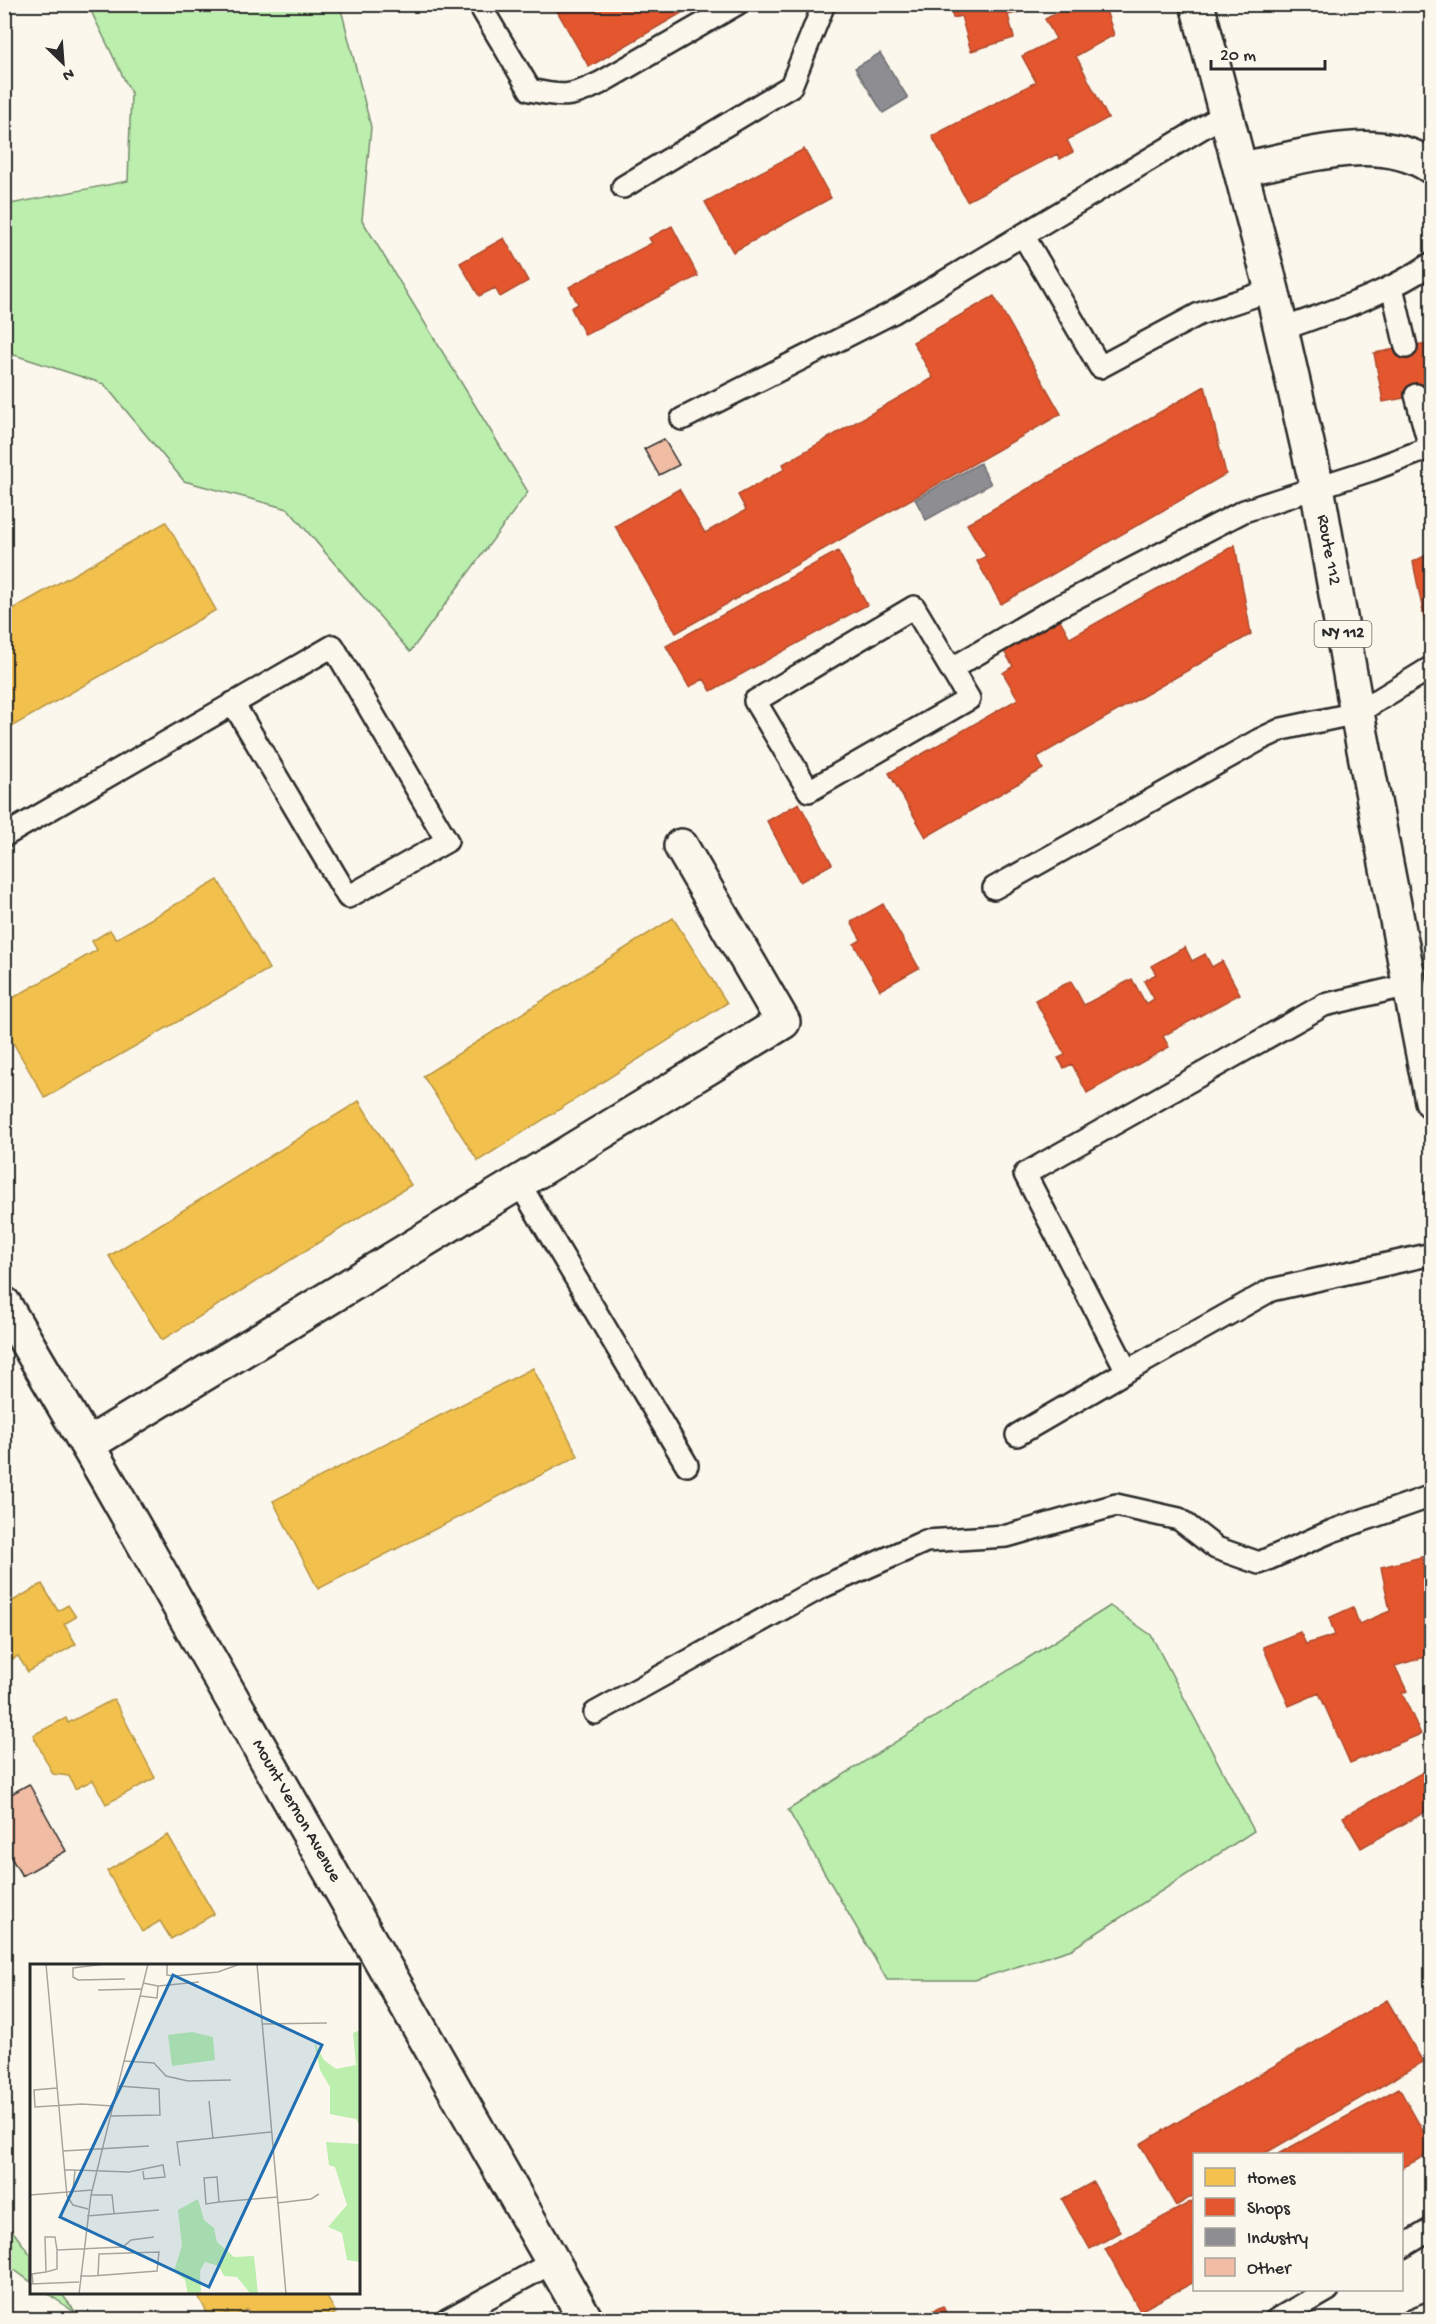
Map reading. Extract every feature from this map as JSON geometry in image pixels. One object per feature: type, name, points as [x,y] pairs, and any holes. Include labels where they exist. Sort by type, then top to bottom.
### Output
[{"type":"street","name":"Route 112","points":[[1197,4],[1242,169],[1317,487],[1357,713],[1409,985],[1428,1068],[1431,1101]]},
{"type":"street","points":[[1242,169],[1334,151],[1373,147],[1397,150],[1420,159],[1431,167]]},
{"type":"street","points":[[87,1445],[783,1022],[681,846]]},
{"type":"street","name":"Mount Vernon Avenue","points":[[4,1304],[87,1445],[586,2319]]},
{"type":"lane","points":[[479,4],[530,90],[556,96],[578,94],[600,83],[737,4]]},
{"type":"lane","points":[[622,187],[791,86],[824,4]]},
{"type":"lane","points":[[682,419],[892,313],[1227,113]]},
{"type":"lane","points":[[1023,235],[1100,367],[1199,314],[1272,290]]},
{"type":"lane","points":[[1280,330],[1341,308],[1431,267]]},
{"type":"lane","points":[[1392,286],[1406,347]]},
{"type":"lane","points":[[951,669],[1052,610],[1244,511],[1431,448],[1416,395]]},
{"type":"lane","points":[[914,607],[951,669],[969,699],[809,791],[755,701],[914,607]]},
{"type":"lane","points":[[4,836],[233,703],[333,646],[447,841],[348,897],[233,703]]},
{"type":"lane","points":[[994,888],[1259,740],[1282,729],[1357,713],[1431,668]]},
{"type":"lane","points":[[1127,1371],[1025,1174],[1324,1005],[1409,985]]},
{"type":"lane","points":[[519,1183],[687,1465]]},
{"type":"lane","points":[[1017,1435],[1271,1290],[1431,1254]]},
{"type":"lane","points":[[595,1713],[820,1588],[926,1541],[1007,1536],[1116,1505],[1179,1519],[1216,1548],[1258,1563],[1332,1531],[1431,1496]]},
{"type":"lane","points":[[1403,2246],[1431,2229]]},
{"type":"lane","points":[[447,2319],[554,2262]]},
{"type":"lane","points":[[1276,2319],[1325,2291]]},
{"type":"lane","points":[[1412,2319],[1431,2312]]},
{"type":"green space","points":[[88,5],[340,5],[371,127],[362,220],[528,492],[410,652],[288,509],[184,481],[104,384],[5,352],[5,205],[128,181],[131,93]]},
{"type":"green space","points":[[1110,1606],[1151,1635],[1254,1831],[1072,1949],[975,1980],[887,1980],[788,1810]]},
{"type":"green space","points":[[4,2220],[30,2254],[30,2281],[5,2263]]},
{"type":"green space","points":[[48,2294],[62,2294],[77,2314]]},
{"type":"building: Homes","points":[[166,522],[216,610],[4,731],[4,614]]},
{"type":"building: Homes","points":[[218,880],[269,969],[45,1098],[4,1027],[4,1003],[97,950],[92,941],[110,930],[116,939]]},
{"type":"building: Homes","points":[[673,918],[727,1003],[478,1161],[423,1076]]},
{"type":"building: Homes","points":[[359,1101],[411,1185],[162,1340],[109,1256]]},
{"type":"building: Homes","points":[[533,1368],[578,1456],[318,1589],[273,1501]]},
{"type":"building: Homes","points":[[42,1584],[58,1611],[68,1605],[76,1617],[64,1624],[76,1644],[28,1672],[18,1656],[7,1662],[4,1658],[4,1606]]},
{"type":"building: Homes","points":[[114,1699],[155,1778],[106,1804],[93,1780],[75,1789],[69,1776],[53,1774],[33,1735],[66,1718],[68,1723]]},
{"type":"building: Homes","points":[[168,1835],[214,1914],[171,1939],[160,1921],[142,1932],[107,1871]]},
{"type":"building: Homes","points":[[197,2294],[325,2294],[336,2313],[325,2320],[253,2320],[248,2309],[231,2318],[227,2313],[211,2320]]},
{"type":"building: Shops","points":[[553,4],[697,4],[589,67]]},
{"type":"building: Shops","points":[[949,4],[1018,4],[1020,12],[1008,15],[1014,38],[971,51],[961,16],[953,18]]},
{"type":"building: Shops","points":[[1073,4],[1104,4],[1114,35],[1076,56],[1108,118],[1067,140],[1073,152],[1060,159],[1057,154],[967,201],[932,136],[1036,82],[1022,56],[1056,39],[1045,19]]},
{"type":"building: Shops","points":[[804,149],[831,198],[733,252],[705,202]]},
{"type":"building: Shops","points":[[672,226],[698,276],[585,335],[571,308],[578,304],[569,287],[652,243],[649,238]]},
{"type":"building: Shops","points":[[504,238],[528,281],[500,297],[495,288],[479,296],[460,263]]},
{"type":"building: Shops","points":[[994,296],[1061,414],[676,633],[615,526],[679,489],[705,533],[746,510],[738,495],[785,469],[783,464],[933,378],[913,342]]},
{"type":"building: Shops","points":[[1432,342],[1432,393],[1383,402],[1374,353]]},
{"type":"building: Shops","points":[[1205,386],[1226,474],[1001,604],[977,561],[986,556],[967,524]]},
{"type":"building: Shops","points":[[1235,545],[1251,634],[1037,757],[1043,769],[926,837],[889,773],[1018,699],[1003,673],[1013,666],[1002,648],[1058,616],[1070,638]]},
{"type":"building: Shops","points":[[838,551],[867,605],[711,691],[704,679],[689,687],[666,646]]},
{"type":"building: Shops","points":[[1432,552],[1432,619],[1425,622],[1413,562]]},
{"type":"building: Shops","points":[[799,803],[832,864],[800,882],[767,821]]},
{"type":"building: Shops","points":[[883,904],[919,968],[880,990],[854,944],[861,940],[851,922]]},
{"type":"building: Shops","points":[[1185,947],[1192,961],[1205,954],[1212,967],[1222,961],[1240,994],[1163,1036],[1169,1047],[1087,1093],[1072,1064],[1064,1068],[1058,1058],[1065,1055],[1035,1000],[1071,981],[1084,1005],[1132,979],[1146,1004],[1154,999],[1144,981],[1156,974],[1151,966]]},
{"type":"building: Shops","points":[[1422,1557],[1432,1599],[1432,1655],[1395,1666],[1407,1691],[1402,1693],[1421,1734],[1350,1763],[1319,1693],[1289,1706],[1263,1647],[1300,1632],[1306,1644],[1335,1635],[1329,1618],[1353,1607],[1359,1624],[1390,1611],[1381,1567]]},
{"type":"building: Shops","points":[[1432,1767],[1432,1808],[1361,1848],[1343,1817]]},
{"type":"building: Shops","points":[[1387,2000],[1423,2062],[1266,2153],[1193,2153],[1193,2196],[1176,2206],[1140,2144]]},
{"type":"building: Shops","points":[[1399,2088],[1432,2147],[1432,2152],[1403,2167],[1403,2153],[1280,2153]]},
{"type":"building: Shops","points":[[1093,2182],[1121,2232],[1090,2249],[1062,2199]]},
{"type":"building: Shops","points":[[1193,2201],[1193,2283],[1140,2311],[1105,2249]]},
{"type":"building: Shops","points":[[943,2306],[949,2320],[913,2320]]},
{"type":"building: Industry","points":[[880,53],[908,98],[883,113],[855,68]]},
{"type":"building: Industry","points":[[980,463],[991,484],[926,520],[915,499]]},
{"type":"building: Other","points":[[664,439],[679,465],[659,475],[644,449]]},
{"type":"building: Other","points":[[29,1784],[66,1851],[22,1876],[4,1846],[4,1798]]}]
